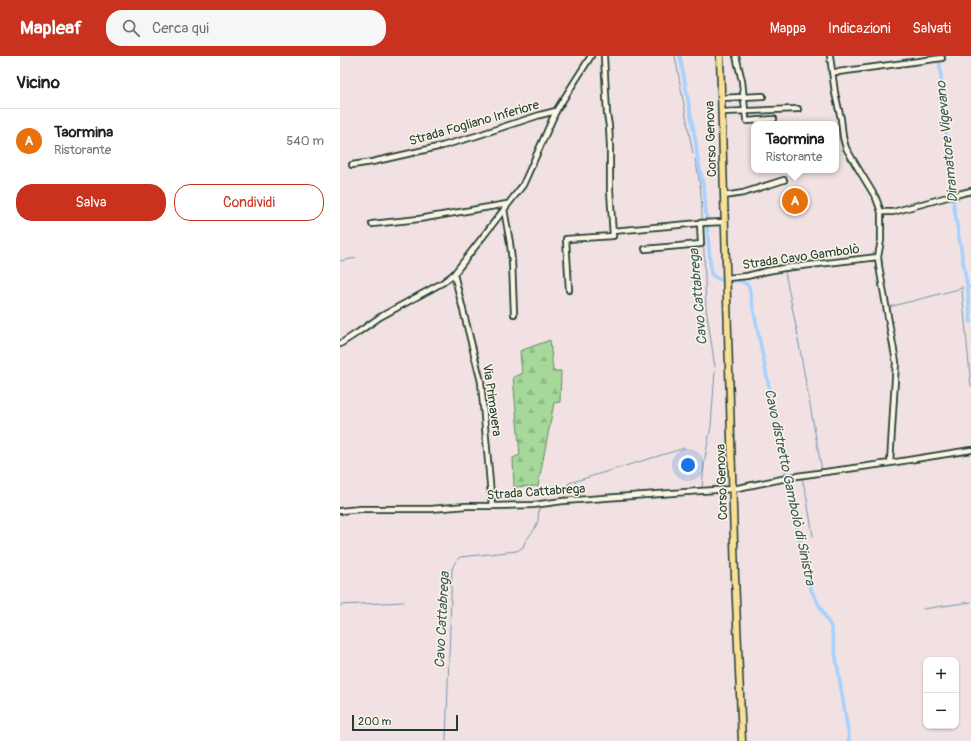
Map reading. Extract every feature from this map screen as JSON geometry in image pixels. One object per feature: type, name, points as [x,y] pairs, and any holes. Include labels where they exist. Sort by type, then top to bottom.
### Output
[{"type":"main road","name":"Corso Genova","points":[[720,56],[724,222],[742,741]]},
{"type":"street","name":"Strada Fogliano Inferiore","points":[[340,344],[380,317],[442,284],[454,274],[523,185],[556,111],[591,56]]},
{"type":"street","points":[[604,56],[606,114],[609,126],[610,190],[613,233]]},
{"type":"street","points":[[736,56],[742,81],[747,121],[774,119]]},
{"type":"street","points":[[830,56],[835,93],[846,148],[876,198],[880,212],[881,240],[878,257],[896,362],[890,463]]},
{"type":"street","points":[[832,72],[942,58]]},
{"type":"street","points":[[721,98],[763,96]]},
{"type":"street","points":[[721,112],[798,109]]},
{"type":"street","name":"Strada Fogliano Inferiore","points":[[352,165],[372,162],[449,144],[556,111]]},
{"type":"street","points":[[724,196],[743,193],[784,180]]},
{"type":"street","points":[[880,212],[894,212],[971,191]]},
{"type":"street","points":[[372,224],[426,218],[507,204]]},
{"type":"street","points":[[504,209],[512,261],[514,314]]},
{"type":"street","points":[[646,249],[701,244],[704,222]]},
{"type":"street","points":[[569,290],[566,239],[704,222],[724,222]]},
{"type":"street","name":"Strada Cavo Gambolò","points":[[727,280],[784,268],[878,257]]},
{"type":"street","name":"Via Primavera","points":[[454,274],[481,382],[492,506]]},
{"type":"street","name":"Strada Cattabrega","points":[[340,510],[533,505],[563,501],[733,489],[788,477],[971,450]]},
{"type":"green space","points":[[550,340],[553,371],[561,371],[560,402],[554,403],[538,486],[514,487],[513,458],[520,455],[513,377],[522,374],[520,351]]},
{"type":"waterway","name":"Cavo Cattabrega","points":[[675,56],[693,154]]},
{"type":"waterway","name":"Cavo distretto Gambolò di Sinistra","points":[[680,56],[704,189],[711,273],[719,279],[741,281],[749,287],[811,590],[831,627],[848,731],[848,741]]},
{"type":"waterway","name":"Diramatore Vigevano","points":[[939,56],[952,195],[967,285],[971,322]]},
{"type":"waterway","name":"Cavo Cattabrega","points":[[695,159],[702,204],[702,220]]},
{"type":"waterway","name":"Cavo Cattabrega","points":[[703,225],[706,308],[715,367]]},
{"type":"waterway","points":[[340,261],[356,258]]},
{"type":"waterway","name":"Cavo distretto Gambolò di Sinistra","points":[[881,259],[882,268]]},
{"type":"waterway","name":"Cavo distretto Gambolò di Sinistra","points":[[839,264],[876,260]]},
{"type":"waterway","name":"Cavo distretto Gambolò di Sinistra","points":[[765,274],[821,266]]},
{"type":"waterway","name":"Cavo distretto Gambolò di Sinistra","points":[[785,272],[798,336]]},
{"type":"waterway","name":"Cavo distretto Gambolò di Sinistra","points":[[883,273],[889,307],[963,288]]},
{"type":"waterway","name":"Cavo distretto Gambolò di Sinistra","points":[[742,281],[750,277]]},
{"type":"waterway","name":"Cavo distretto Gambolò di Sinistra","points":[[962,290],[971,386]]},
{"type":"waterway","points":[[340,347],[360,335]]},
{"type":"waterway","points":[[798,339],[822,471]]},
{"type":"waterway","name":"Cavo Cattabrega","points":[[702,488],[704,463],[711,426],[715,371]]},
{"type":"waterway","points":[[564,499],[569,483],[685,448]]},
{"type":"waterway","points":[[813,536],[802,478],[824,475]]},
{"type":"waterway","name":"Cavo Cattabrega","points":[[555,504],[681,495]]},
{"type":"waterway","name":"Cavo Cattabrega","points":[[446,741],[452,569],[455,562],[460,557],[517,551],[523,547],[534,530],[538,521],[539,507],[542,506]]},
{"type":"waterway","points":[[340,605],[404,602]]},
{"type":"waterway","points":[[923,609],[971,602]]},
{"type":"place","name":"Taormina","points":[[795,201]]}]
